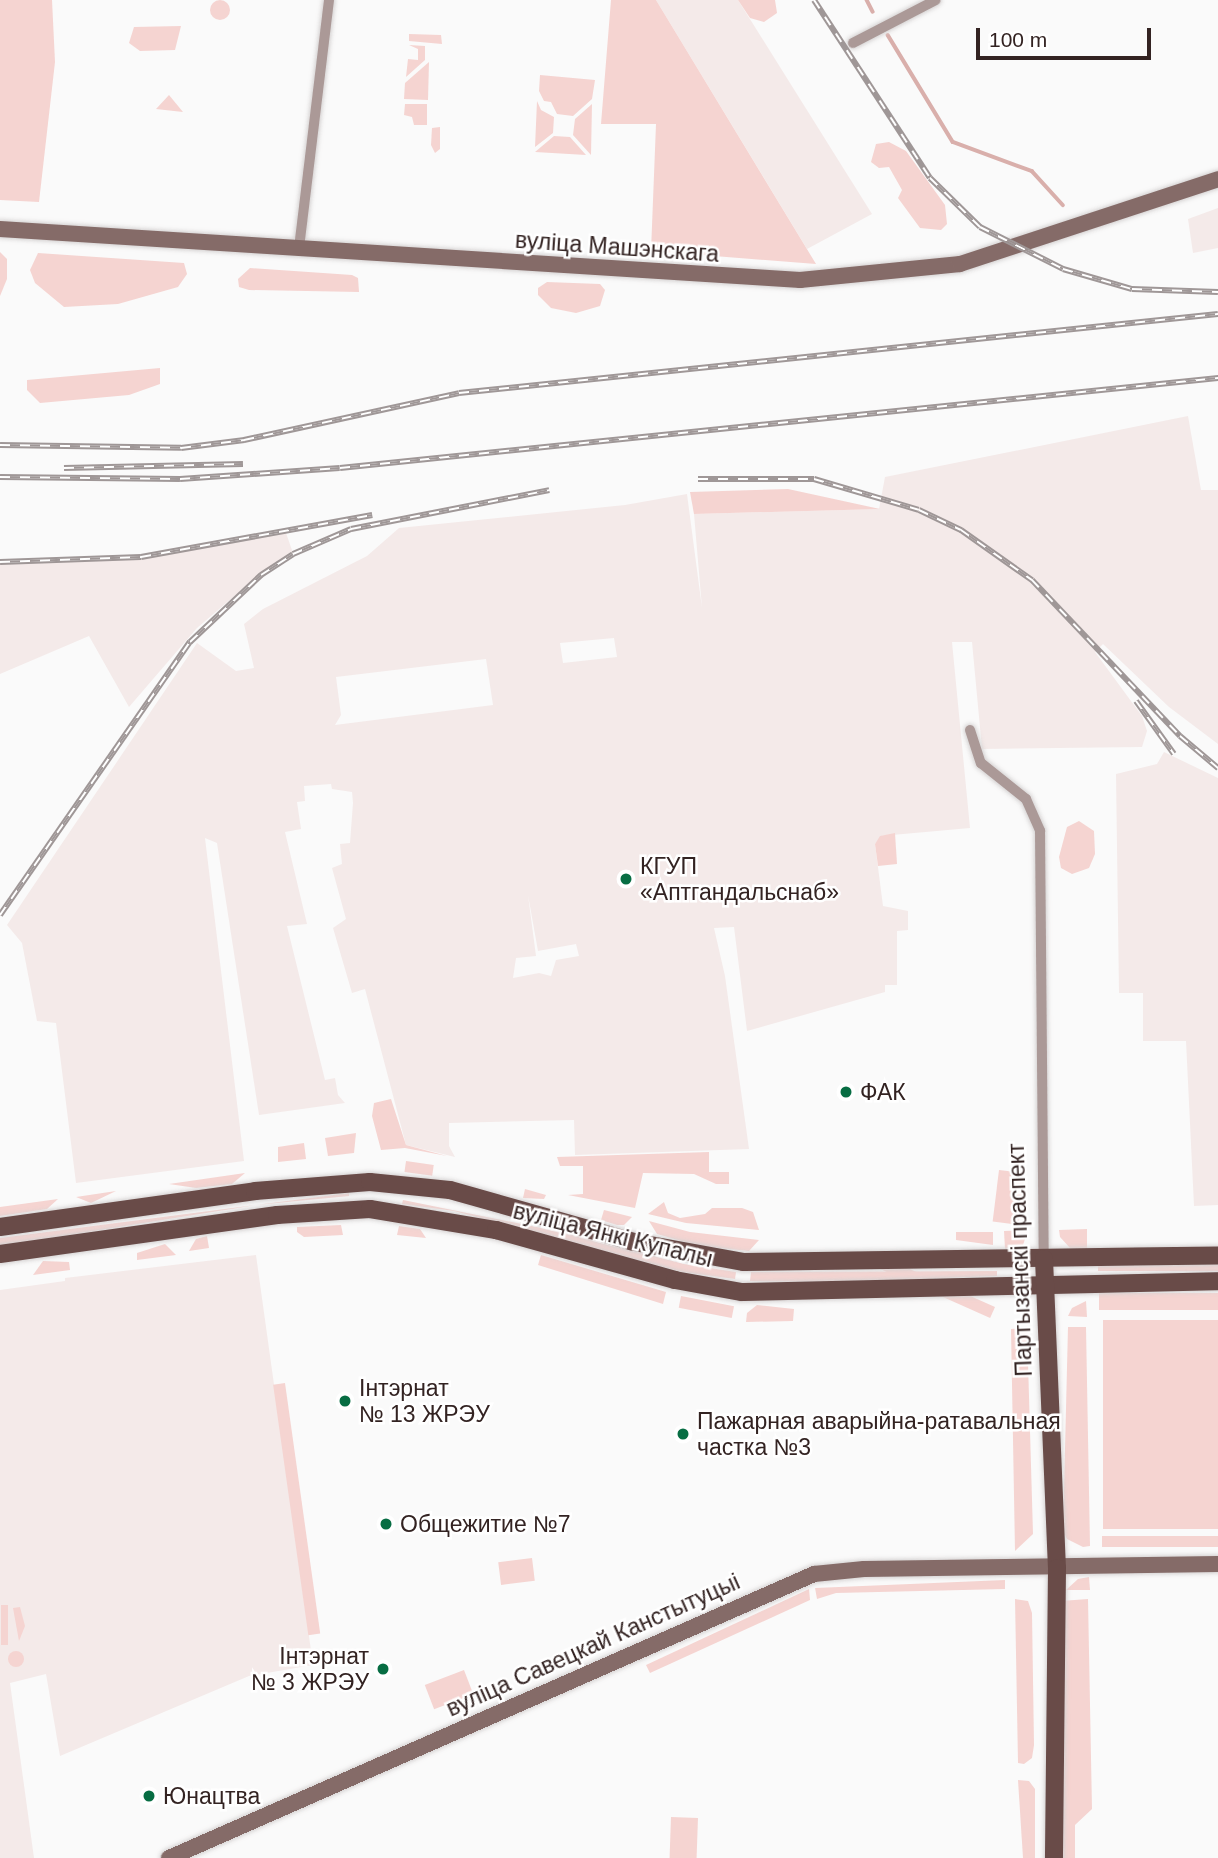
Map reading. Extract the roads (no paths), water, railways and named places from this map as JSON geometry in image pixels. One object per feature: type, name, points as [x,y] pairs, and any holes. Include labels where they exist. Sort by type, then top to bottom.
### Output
[{"type":"main road","name":"вуліца Машэнскага","points":[[0,229],[744,278],[858,276],[961,264],[1218,179]]},
{"type":"main road","name":"вуліца Янкі Купалы","points":[[0,1227],[255,1191],[370,1182],[450,1190],[634,1242],[712,1259],[808,1264],[1218,1255]]},
{"type":"main road","points":[[370,1182],[370,1209]]},
{"type":"main road","name":"вуліца Янкі Купалы","points":[[0,1254],[277,1215],[370,1209],[496,1230],[675,1280],[742,1292],[1218,1281]]},
{"type":"main road","name":"Партызанскі праспект","points":[[1044,1259],[1057,1568],[1054,1858]]},
{"type":"main road","name":"вуліца Савецкай Канстытуцыі","points":[[169,1858],[814,1574],[1218,1564]]},
{"type":"street","points":[[299,248],[329,0]]},
{"type":"street","points":[[853,43],[936,0]]},
{"type":"street","name":"Партызанскі праспект","points":[[970,730],[981,763],[1026,799],[1040,831],[1044,1259]]},
{"type":"waterway","points":[[867,0],[873,12]]},
{"type":"waterway","points":[[888,35],[953,142],[1032,171],[1063,205]]},
{"type":"railway","points":[[814,0],[930,178],[980,227],[1063,269],[1132,289],[1218,292]]},
{"type":"railway","points":[[0,445],[181,448],[244,440],[459,393],[1218,314]]},
{"type":"railway","points":[[0,477],[180,479],[340,468],[1218,378]]},
{"type":"railway","points":[[64,468],[243,464]]},
{"type":"railway","points":[[698,479],[814,479],[919,510],[961,530],[1032,580],[1180,736],[1218,768]]},
{"type":"railway","points":[[0,915],[190,642],[261,575],[293,554],[351,529],[549,490]]},
{"type":"railway","points":[[0,562],[141,557],[372,515]]},
{"type":"railway","points":[[1136,701],[1174,754]]},
{"type":"place","name":"КГУП «Аптгандальснаб»","points":[[626,879]]},
{"type":"place","name":"ФАК","points":[[846,1092]]},
{"type":"place","name":"Інтэрнат № 13 ЖРЭУ","points":[[345,1401]]},
{"type":"place","name":"Пажарная аварыйна-ратавальная частка №3","points":[[683,1434]]},
{"type":"place","name":"Общежитие №7","points":[[386,1524]]},
{"type":"place","name":"Інтэрнат № 3 ЖРЭУ","points":[[383,1669]]},
{"type":"place","name":"Юнацтва","points":[[149,1796]]}]
